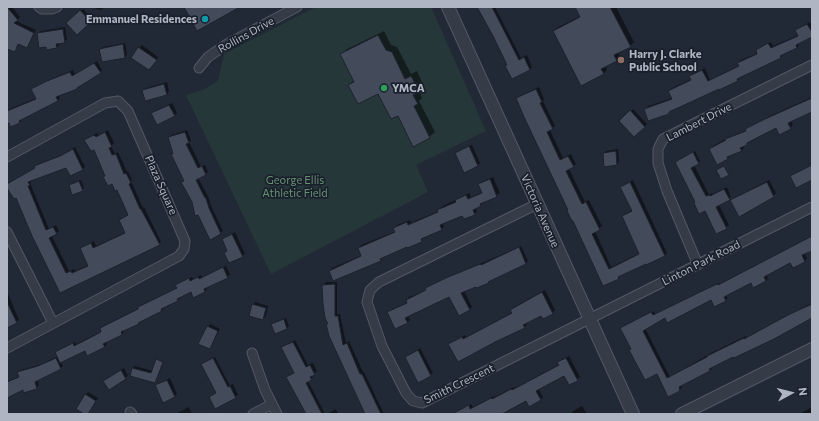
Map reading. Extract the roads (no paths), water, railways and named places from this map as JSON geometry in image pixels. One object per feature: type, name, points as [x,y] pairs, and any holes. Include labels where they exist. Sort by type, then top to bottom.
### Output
[{"type":"street","points":[[39,7],[42,9],[52,9],[57,7]]},
{"type":"street","name":"Rollins Drive","points":[[199,68],[208,57],[227,44],[297,7]]},
{"type":"street","name":"Victoria Avenue","points":[[448,7],[633,414]]},
{"type":"street","name":"Lambert Drive","points":[[698,265],[667,191],[658,163],[658,149],[663,139],[812,65]]},
{"type":"street","name":"Plaza Square","points":[[7,157],[105,103],[118,101],[128,111],[185,241],[184,249],[179,256],[7,348]]},
{"type":"street","name":"Smith Crescent","points":[[537,204],[379,282],[370,290],[367,302],[382,346],[406,393],[414,401],[422,403],[589,319]]},
{"type":"street","name":"Linton Park Road","points":[[589,319],[812,207]]},
{"type":"street","points":[[7,232],[53,323]]},
{"type":"street","points":[[682,414],[812,349]]},
{"type":"street","points":[[252,353],[265,390],[278,414]]},
{"type":"street","points":[[252,414],[272,404]]},
{"type":"place","name":"Emmanuel Residences","points":[[205,19]]},
{"type":"place","name":"Harry J. Clarke Public School","points":[[621,60]]},
{"type":"place","name":"YMCA","points":[[384,88]]},
{"type":"park label","name":"George Ellis Athletic Field","points":[[295,186]]}]
